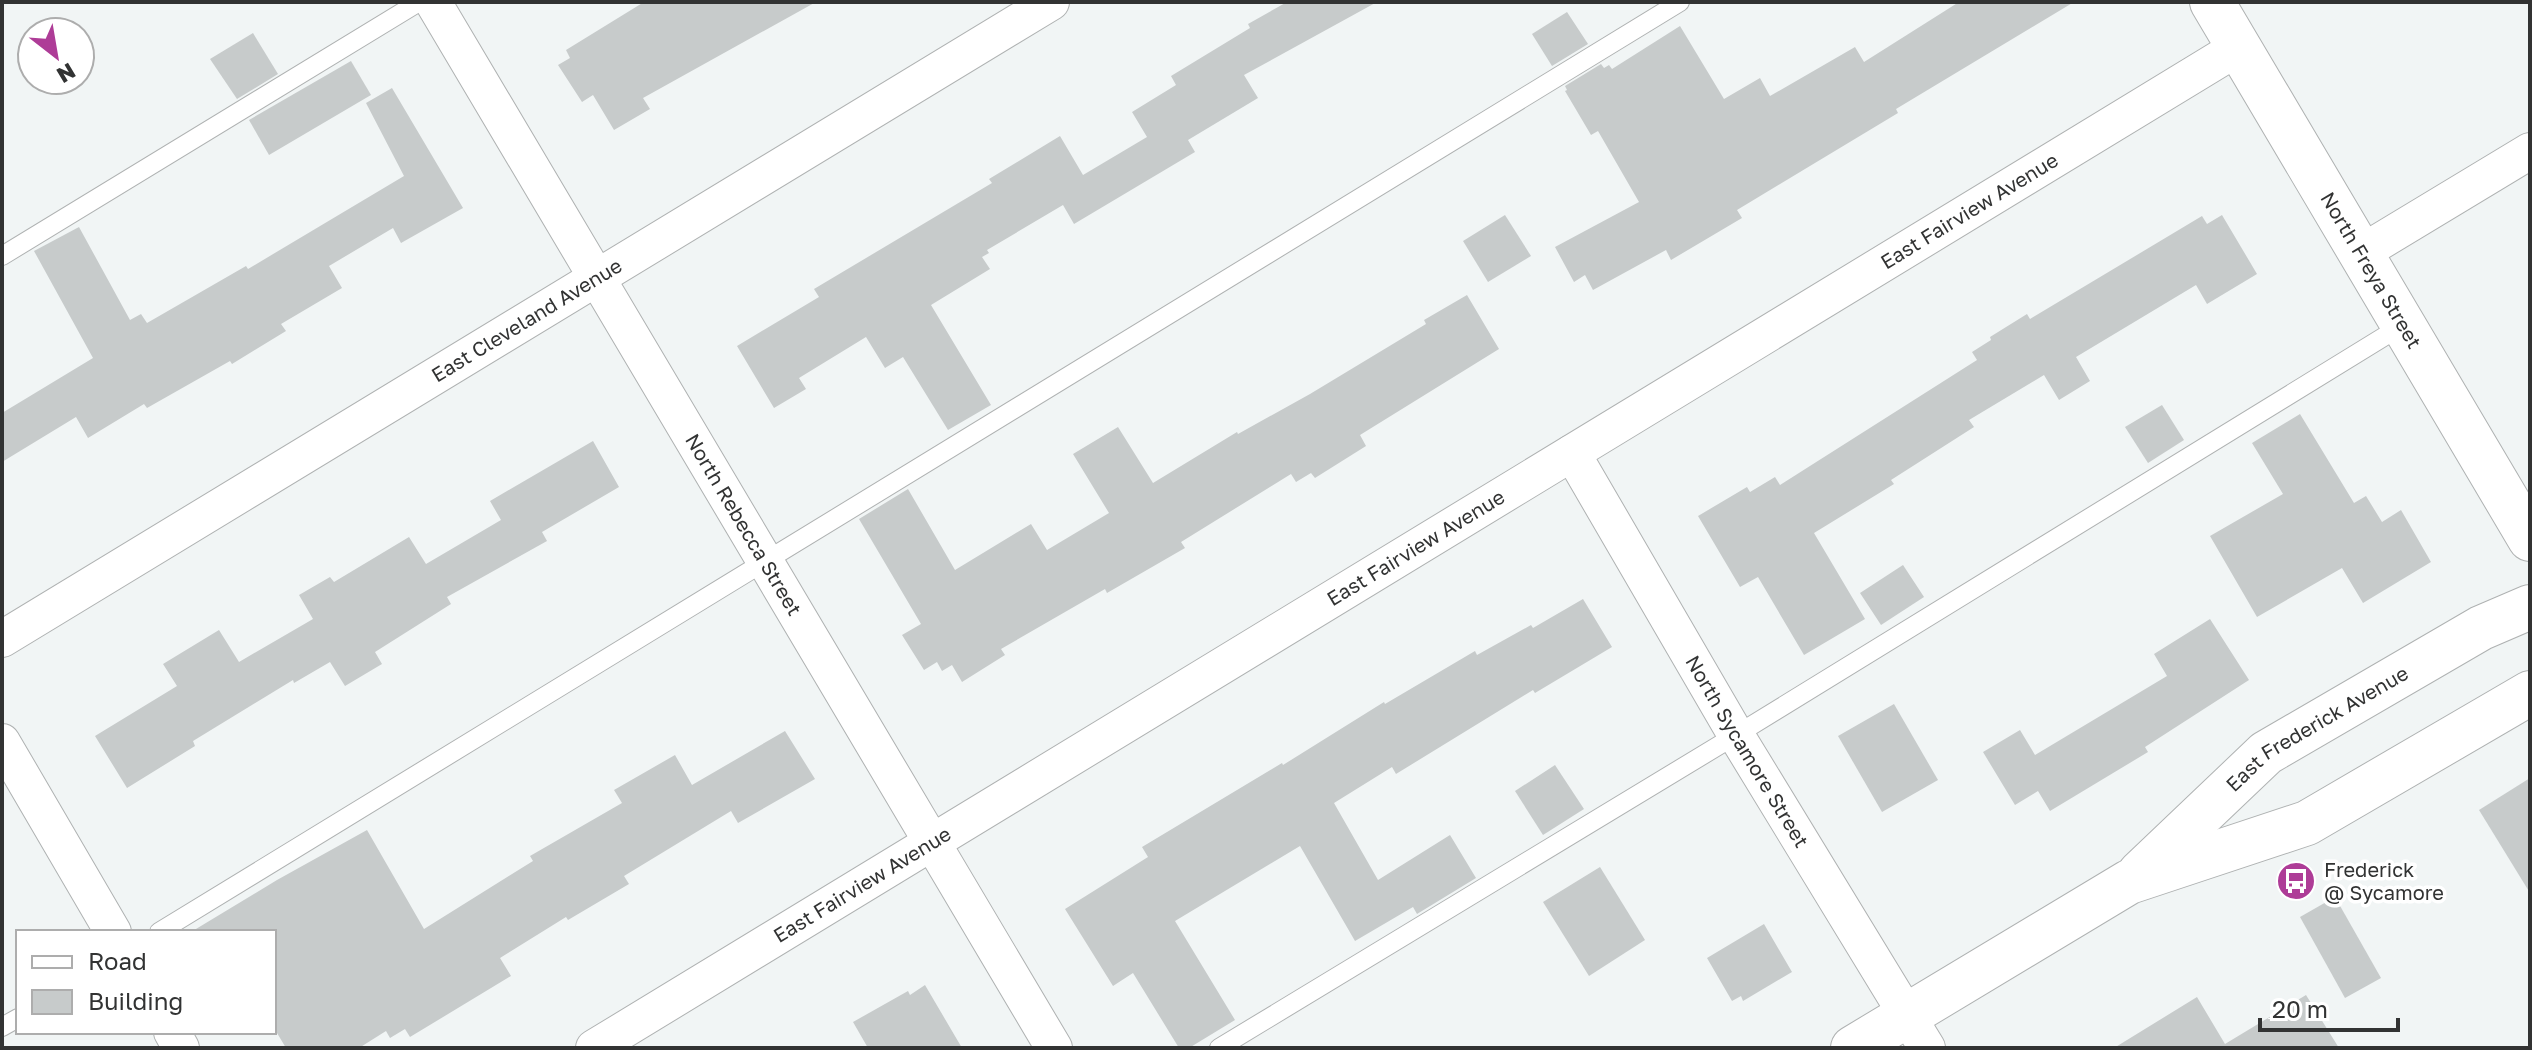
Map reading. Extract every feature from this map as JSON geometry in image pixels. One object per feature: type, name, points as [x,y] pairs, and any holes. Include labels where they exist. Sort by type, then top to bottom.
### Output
[{"type":"main road","name":"North Freya Street","points":[[2212,2],[2530,539]]},
{"type":"main road","name":"East Frederick Avenue","points":[[1853,1048],[1917,1031],[2129,882],[2266,753],[2481,628],[2530,607]]},
{"type":"main road","name":"East Frederick Avenue","points":[[2129,882],[2307,823],[2530,693]]},
{"type":"street","name":"North Rebecca Street","points":[[433,2],[1054,1048]]},
{"type":"street","name":"East Cleveland Avenue","points":[[2,639],[1051,2]]},
{"type":"street","name":"East Fairview Avenue","points":[[594,1048],[2239,47]]},
{"type":"street","points":[[2361,253],[2530,151]]},
{"type":"street","name":"North Sycamore Street","points":[[1572,453],[1736,735],[1917,1031]]},
{"type":"street","points":[[2,742],[112,930]]},
{"type":"lane","points":[[2,256],[419,2]]},
{"type":"lane","points":[[162,930],[1680,2]]},
{"type":"lane","points":[[1219,1048],[2403,325]]},
{"type":"building","points":[[644,2],[816,2],[643,98],[650,109],[614,130],[593,95],[582,102],[558,65],[570,58],[566,50]]},
{"type":"building","points":[[1287,2],[1377,2],[1244,75],[1258,98],[1188,140],[1195,152],[1074,224],[1063,205],[987,250],[989,253],[982,257],[990,269],[931,305],[991,405],[948,430],[903,357],[885,368],[866,337],[799,378],[806,389],[774,408],[737,346],[819,297],[814,289],[992,183],[989,179],[1060,136],[1083,175],[1147,137],[1132,112],[1176,85],[1171,76],[1250,28],[1248,24]]},
{"type":"building","points":[[1959,2],[2074,2],[1896,109],[1898,113],[1737,210],[1742,218],[1671,260],[1666,250],[1593,290],[1585,275],[1574,282],[1555,247],[1639,202],[1598,131],[1591,135],[1565,86],[1601,64],[1604,68],[1609,65],[1612,69],[1680,26],[1724,99],[1760,78],[1770,96],[1855,47],[1864,62]]},
{"type":"building","points":[[1567,12],[1588,44],[1552,66],[1532,34]]},
{"type":"building","points":[[253,33],[278,74],[237,99],[210,59]]},
{"type":"building","points":[[351,61],[371,95],[269,155],[249,120]]},
{"type":"building","points":[[392,88],[463,208],[401,243],[393,228],[329,266],[342,288],[281,324],[286,331],[232,364],[230,361],[147,408],[144,404],[88,438],[76,417],[2,462],[2,413],[93,358],[34,251],[79,227],[130,320],[141,314],[147,323],[246,266],[248,269],[404,176],[366,103]]},
{"type":"building","points":[[1505,215],[1531,256],[1488,282],[1463,241]]},
{"type":"building","points":[[2222,215],[2257,274],[2207,304],[2196,285],[2076,357],[2090,381],[2059,400],[2044,375],[1969,420],[1974,427],[1891,480],[1894,484],[1814,533],[1865,619],[1804,655],[1758,577],[1740,587],[1698,516],[1747,487],[1750,492],[1775,477],[1780,485],[1977,360],[1972,352],[2027,314],[2030,319],[2202,216],[2207,224]]},
{"type":"building","points":[[1467,295],[1499,349],[1360,435],[1366,446],[1315,478],[1311,473],[1296,482],[1291,474],[1181,542],[1185,548],[1107,593],[1105,589],[1001,649],[1005,655],[962,682],[952,665],[942,671],[937,662],[924,670],[902,635],[921,624],[859,519],[908,489],[955,570],[1031,524],[1047,550],[1109,513],[1073,454],[1118,427],[1153,483],[1237,432],[1310,394],[1426,324],[1424,320]]},
{"type":"building","points":[[2162,405],[2184,440],[2148,463],[2125,427]]},
{"type":"building","points":[[2300,414],[2354,503],[2366,496],[2382,522],[2401,510],[2431,562],[2363,603],[2342,568],[2257,617],[2210,536],[2283,494],[2252,443]]},
{"type":"building","points":[[593,441],[619,487],[542,532],[547,541],[447,597],[451,604],[375,652],[382,664],[345,686],[330,662],[294,683],[293,680],[193,741],[195,746],[127,788],[95,736],[177,686],[163,664],[219,630],[239,662],[313,619],[299,595],[330,577],[334,582],[409,537],[426,564],[501,520],[490,501]]},
{"type":"building","points":[[1903,565],[1924,597],[1881,625],[1860,593]]},
{"type":"building","points":[[1583,599],[1612,647],[1535,693],[1533,690],[1396,774],[1392,767],[1334,803],[1378,880],[1450,835],[1476,878],[1417,914],[1413,907],[1355,941],[1300,846],[1175,921],[1235,1020],[1189,1048],[1179,1048],[1133,973],[1113,986],[1065,909],[1148,857],[1142,847],[1282,763],[1475,651],[1477,655]]},
{"type":"building","points":[[2210,619],[2249,680],[2145,747],[2148,752],[2050,811],[2038,791],[2015,805],[1983,752],[2020,730],[2035,755],[2167,676],[2154,654]]},
{"type":"building","points":[[1894,704],[1938,780],[1882,812],[1838,736]]},
{"type":"building","points":[[785,731],[815,779],[738,823],[731,811],[624,876],[629,884],[568,920],[566,917],[500,958],[511,976],[410,1037],[405,1029],[390,1038],[386,1031],[359,1048],[286,1048],[276,1031],[276,930],[194,930],[367,830],[424,929],[533,861],[530,856],[622,803],[614,790],[675,755],[692,785]]},
{"type":"building","points":[[1555,765],[1584,809],[1543,835],[1515,791]]},
{"type":"building","points":[[2530,778],[2530,893],[2479,810]]},
{"type":"building","points":[[1600,867],[1645,940],[1589,976],[1543,902]]},
{"type":"building","points":[[2335,897],[2381,978],[2345,998],[2300,917]]},
{"type":"building","points":[[1764,924],[1792,972],[1743,1001],[1741,996],[1732,1001],[1707,958]]},
{"type":"building","points":[[925,985],[962,1048],[868,1048],[853,1022],[908,991],[910,995]]},
{"type":"building","points":[[2306,995],[2339,1048],[2114,1048],[2197,997],[2225,1044]]},
{"type":"place","name":"Frederick @ Sycamore","points":[[2296,881]]}]
